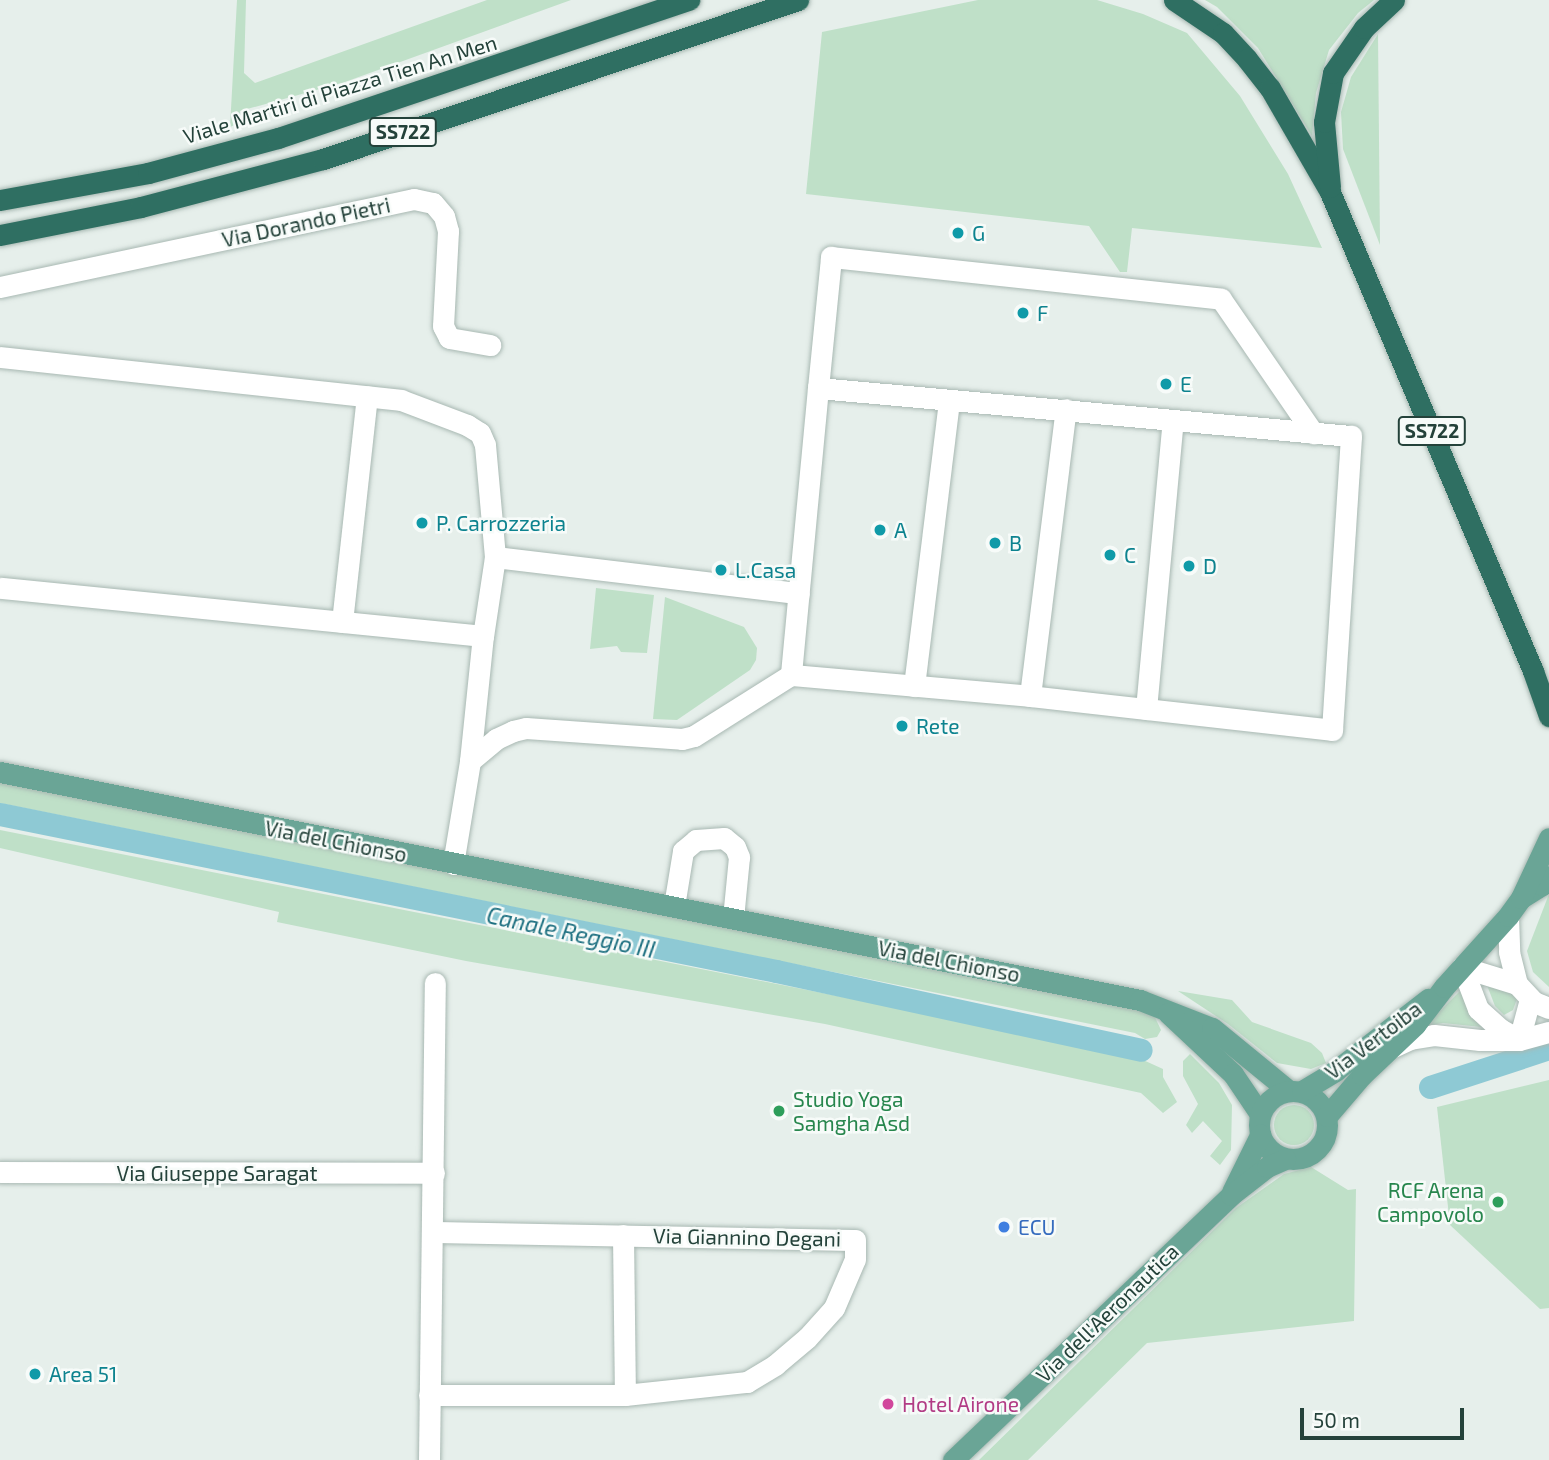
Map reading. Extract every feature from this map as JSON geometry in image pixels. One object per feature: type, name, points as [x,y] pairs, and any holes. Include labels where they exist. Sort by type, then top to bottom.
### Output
[{"type":"highway","name":"Viale Martiri di Piazza Tien An Men","points":[[0,201],[148,173],[253,145],[348,117],[689,0]]},
{"type":"highway","name":"SS722","points":[[0,235],[141,207],[323,159],[798,0]]},
{"type":"highway","name":"SS722","points":[[1174,0],[1223,33],[1270,88],[1330,192],[1533,670],[1549,716]]},
{"type":"highway","name":"SS722","points":[[1330,192],[1324,122],[1333,73],[1364,29],[1394,0]]},
{"type":"highway","name":"SS722","points":[[1533,670],[1549,688]]},
{"type":"main road","name":"Via del Chionso","points":[[0,772],[1074,986],[1164,1008],[1212,1028],[1295,1091]]},
{"type":"main road","name":"Via Vertoiba","points":[[1327,1116],[1362,1075],[1415,1025],[1444,987],[1508,916],[1521,898],[1549,838]]},
{"type":"main road","name":"Via Vertoiba","points":[[1521,898],[1542,885],[1549,876]]},
{"type":"main road","name":"Via Vertoiba","points":[[1295,1091],[1335,1071],[1381,1032],[1444,987]]},
{"type":"main road","name":"Via del Chionso","points":[[1164,1008],[1233,1074],[1260,1124]]},
{"type":"main road","points":[[1295,1091],[1322,1105],[1327,1116]]},
{"type":"main road","name":"Via dell'Aeronautica","points":[[1231,1195],[1271,1098],[1295,1091]]},
{"type":"main road","name":"Via dell'Aeronautica","points":[[953,1460],[1231,1195],[1267,1167],[1285,1159],[1304,1158],[1320,1146],[1328,1127],[1327,1116]]},
{"type":"main road","points":[[1260,1124],[1269,1150],[1285,1159]]},
{"type":"street","name":"Via Dorando Pietri","points":[[0,287],[414,199],[433,203],[444,216],[448,231],[443,326],[449,338],[490,345]]},
{"type":"street","points":[[791,675],[831,257],[1221,299],[1313,433]]},
{"type":"street","points":[[0,357],[401,400],[467,425],[480,433],[485,445],[495,557],[483,636],[471,761],[453,864]]},
{"type":"street","points":[[471,761],[496,739],[526,728],[682,739],[694,736],[791,675],[1030,696],[1332,730],[1351,436],[818,388]]},
{"type":"street","points":[[342,622],[367,396]]},
{"type":"street","points":[[914,686],[949,400]]},
{"type":"street","points":[[1030,696],[1066,409]]},
{"type":"street","points":[[1146,709],[1173,420]]},
{"type":"street","points":[[495,557],[799,593]]},
{"type":"street","points":[[0,588],[483,636]]},
{"type":"street","points":[[674,906],[683,851],[696,840],[724,838],[735,847],[739,857],[733,918]]},
{"type":"street","points":[[1508,916],[1509,952],[1532,997],[1520,1040]]},
{"type":"street","points":[[1462,967],[1532,997]]},
{"type":"street","points":[[1462,967],[1478,1009],[1500,1029],[1520,1040]]},
{"type":"street","points":[[429,1460],[435,983]]},
{"type":"street","points":[[1392,1047],[1410,1039],[1434,1035],[1480,1040],[1520,1040],[1549,1032]]},
{"type":"street","name":"Via Giuseppe Saragat","points":[[0,1172],[434,1173]]},
{"type":"street","name":"Via Giannino Degani","points":[[429,1395],[625,1395],[747,1382],[775,1365],[807,1338],[834,1308],[848,1279],[855,1249],[855,1240],[433,1231]]},
{"type":"street","name":"Via Giannino Degani","points":[[623,1235],[625,1395]]},
{"type":"green space","points":[[237,0],[246,0],[244,73],[255,83],[487,0],[571,0],[345,82],[240,111],[239,123],[230,127]]},
{"type":"green space","points":[[978,0],[1097,0],[1143,14],[1187,33],[1240,96],[1288,174],[1322,248],[1132,228],[1127,272],[1120,272],[1089,226],[806,194],[822,32]]},
{"type":"green space","points":[[1205,0],[1374,0],[1358,13],[1329,50],[1316,93],[1312,136],[1258,48],[1217,7]]},
{"type":"green space","points":[[1378,34],[1380,245],[1343,149],[1341,112],[1351,77]]},
{"type":"green space","points":[[596,588],[654,595],[647,653],[621,652],[617,646],[590,649]]},
{"type":"green space","points":[[665,597],[744,627],[757,648],[756,660],[750,670],[677,720],[653,719]]},
{"type":"green space","points":[[0,780],[1152,1011],[1161,1030],[1157,1037],[1145,1039],[1135,1033],[0,803]]},
{"type":"green space","points":[[0,830],[1130,1054],[1163,1069],[1163,1077],[1177,1102],[1163,1113],[1141,1093],[825,1024],[466,961],[277,922],[279,912],[0,848]]},
{"type":"green space","points":[[1549,894],[1549,987],[1533,972],[1527,951]]},
{"type":"green space","points":[[1485,980],[1518,996],[1513,1010],[1504,1015],[1495,1006]]},
{"type":"green space","points":[[1463,988],[1491,1028],[1443,1023],[1425,1026]]},
{"type":"green space","points":[[1178,991],[1232,1000],[1252,1022],[1311,1043],[1322,1053],[1326,1063],[1311,1069],[1277,1063],[1228,1024]]},
{"type":"green space","points":[[1190,1054],[1219,1083],[1232,1105],[1231,1150],[1220,1165],[1210,1156],[1222,1141],[1203,1121],[1192,1133],[1186,1125],[1198,1104],[1183,1076],[1183,1061]]},
{"type":"green space","name":"RCF Arena Campovolo","points":[[1549,1080],[1549,1308],[1540,1309],[1450,1225],[1437,1107]]},
{"type":"green space","points":[[1294,1105],[1302,1106],[1308,1111],[1313,1117],[1313,1133],[1308,1139],[1302,1144],[1294,1145],[1286,1144],[1280,1139],[1275,1133],[1274,1125],[1275,1117],[1280,1111],[1286,1106]]},
{"type":"green space","points":[[1311,1167],[1348,1190],[1356,1189],[1354,1321],[1147,1343],[1028,1460],[979,1460],[1236,1208],[1284,1174]]},
{"type":"waterway","name":"Canale Reggio III","points":[[0,814],[776,971],[1141,1050]]},
{"type":"waterway","name":"Canale Reggio III","points":[[1430,1087],[1549,1048]]},
{"type":"place","name":"G","points":[[958,233]]},
{"type":"place","name":"F","points":[[1023,313]]},
{"type":"place","name":"E","points":[[1166,384]]},
{"type":"place","name":"P. Carrozzeria","points":[[422,523]]},
{"type":"place","name":"A","points":[[880,530]]},
{"type":"place","name":"B","points":[[995,543]]},
{"type":"place","name":"C","points":[[1110,555]]},
{"type":"place","name":"D","points":[[1189,566]]},
{"type":"place","name":"L.Casa","points":[[721,570]]},
{"type":"place","name":"Rete","points":[[902,726]]},
{"type":"place","name":"Studio Yoga Samgha Asd","points":[[779,1111]]},
{"type":"place","name":"RCF Arena Campovolo","points":[[1498,1202]]},
{"type":"place","name":"ECU","points":[[1004,1227]]},
{"type":"place","name":"Area 51","points":[[35,1374]]},
{"type":"place","name":"Hotel Airone","points":[[888,1404]]}]
